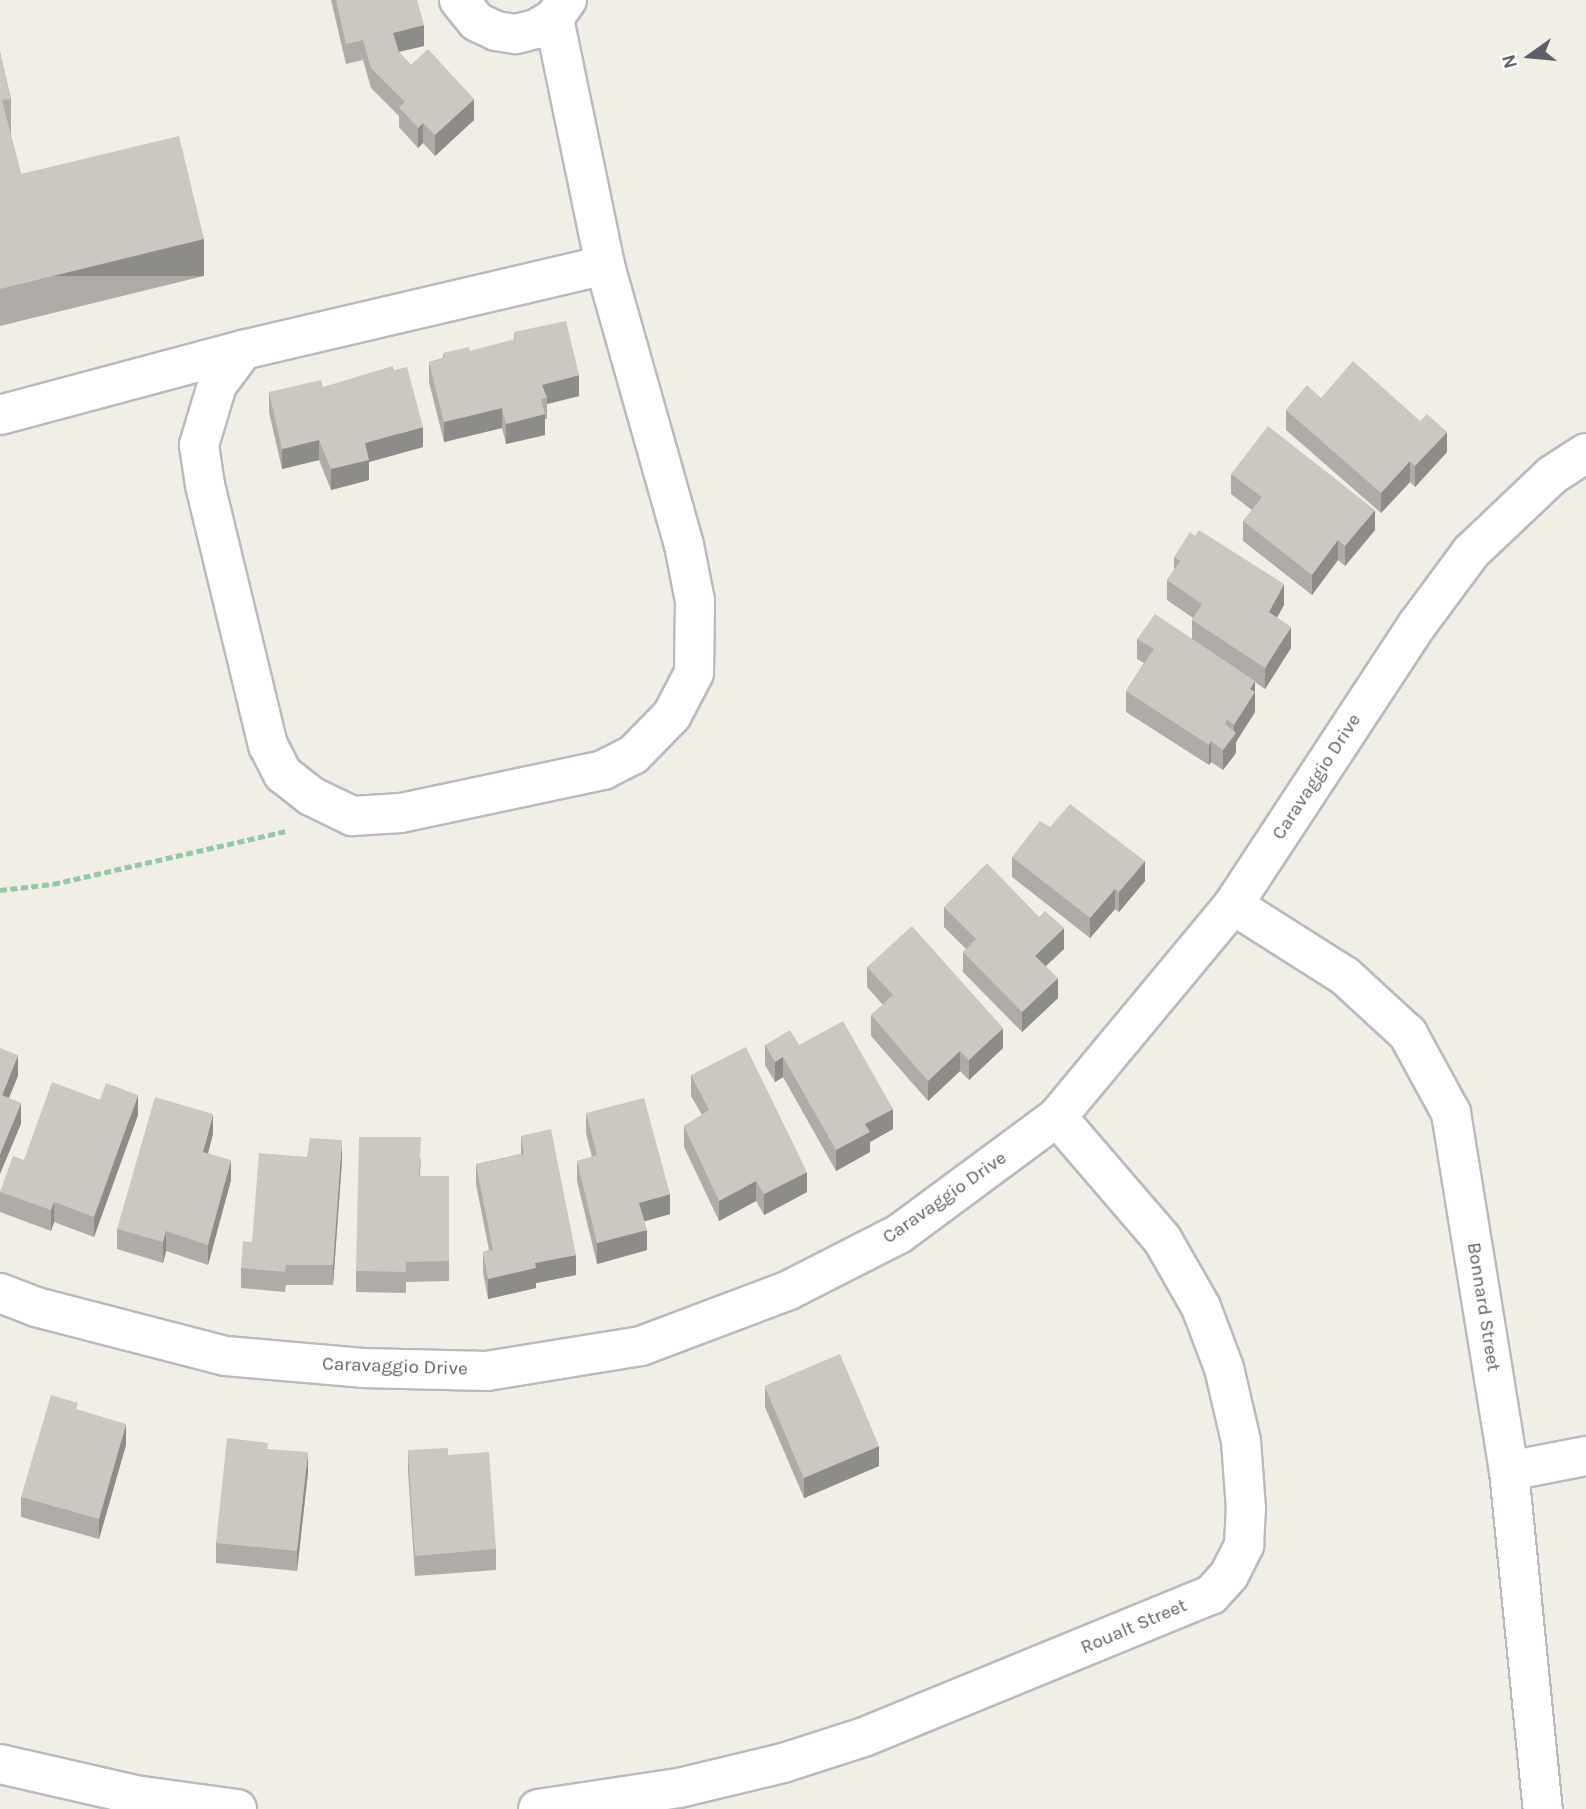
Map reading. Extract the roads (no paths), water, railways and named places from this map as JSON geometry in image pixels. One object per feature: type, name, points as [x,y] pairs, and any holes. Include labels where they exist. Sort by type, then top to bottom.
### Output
[{"type":"street","points":[[243,350],[217,385],[199,445],[205,485],[268,745],[284,774],[312,796],[352,816],[401,813],[603,771],[633,755],[672,715],[694,673],[695,601],[684,545],[605,265],[560,9],[536,29],[516,34],[496,31],[477,22],[459,0]]},
{"type":"street","points":[[0,415],[243,350],[605,265]]},
{"type":"street","name":"Caravaggio Drive","points":[[0,1293],[36,1307],[226,1356],[348,1367],[487,1371],[641,1346],[789,1290],[899,1234],[1057,1117],[1233,905],[1417,625],[1471,552],[1552,475],[1586,453]]},
{"type":"street","name":"Bonnard Street","points":[[1233,905],[1345,976],[1408,1034],[1451,1113],[1509,1471],[1543,1809]]},
{"type":"street","name":"Roualt Street","points":[[538,1809],[679,1788],[783,1763],[864,1737],[1211,1595],[1229,1576],[1244,1545],[1246,1509],[1241,1441],[1224,1368],[1206,1319],[1162,1239],[1057,1117]]},
{"type":"street","points":[[1509,1471],[1586,1456]]},
{"type":"street","points":[[0,1764],[135,1795],[237,1809]]}]
